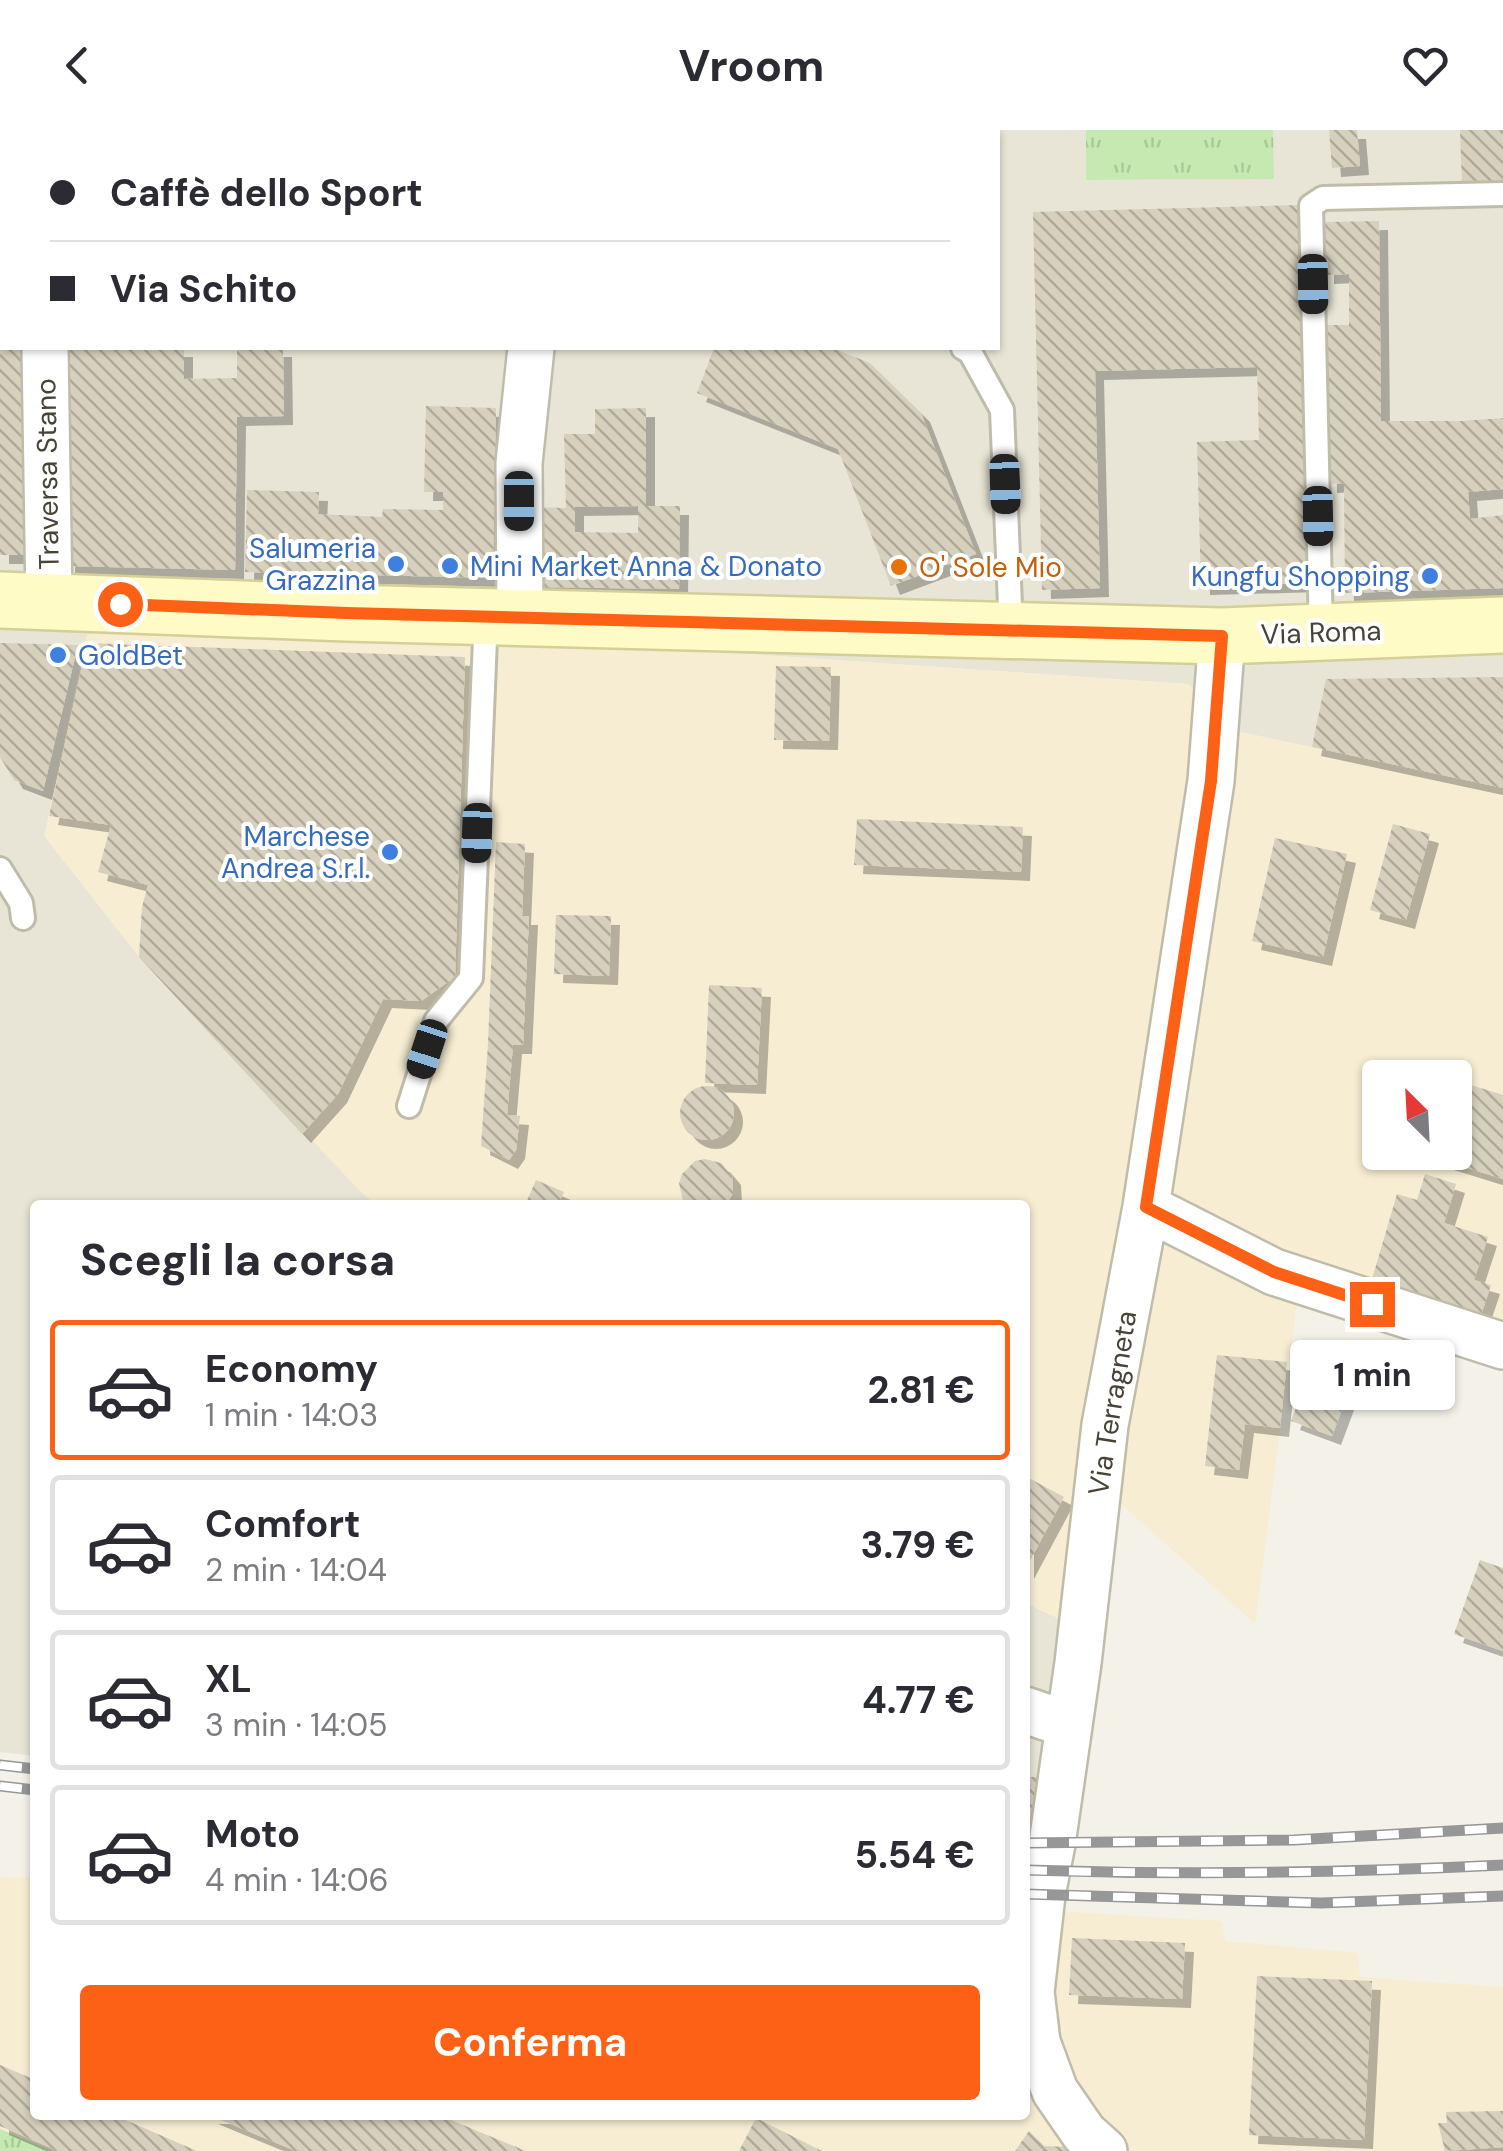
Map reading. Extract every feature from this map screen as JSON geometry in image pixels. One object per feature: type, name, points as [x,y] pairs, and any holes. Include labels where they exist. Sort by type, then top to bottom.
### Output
[{"type":"street","name":"Traversa Stano","points":[[24,600],[45,350]]},
{"type":"street","points":[[503,616],[531,350]]},
{"type":"street","name":"Via Roma","points":[[24,600],[346,613],[1222,636],[1503,625]]},
{"type":"street","name":"Via Terragneta","points":[[1104,2151],[1084,2133],[1055,2091],[1038,2042],[1031,1992],[1042,1894],[1070,1725],[1104,1426],[1146,1207],[1211,781],[1222,636]]},
{"type":"street","points":[[1146,1207],[1274,1272],[1503,1346]]},
{"type":"street","points":[[1030,1712],[1070,1725]]},
{"type":"lane","points":[[1321,632],[1312,206],[1323,198],[1503,194]]},
{"type":"lane","points":[[967,350],[1002,410],[1011,630]]},
{"type":"lane","points":[[409,1106],[436,1020],[471,978],[503,616]]},
{"type":"lane","points":[[0,869],[21,903],[23,918]]},
{"type":"shaded area","points":[[1000,130],[1086,130],[1087,180],[1273,179],[1273,130],[1503,130],[1503,788],[1235,731],[1188,684],[688,650],[87,634],[358,1189],[370,1200],[30,1200],[30,1755],[0,1752],[0,350],[1000,350]]},
{"type":"shaded area","points":[[87,634],[688,650],[1188,684],[1236,731],[1503,788],[1503,1343],[1302,1264],[1255,1624],[1121,1504],[1100,1637],[1030,1605],[1030,1200],[370,1200],[139,957],[44,836]]},
{"type":"shaded area","points":[[1030,1605],[1100,1637],[1030,1804]]},
{"type":"shaded area","points":[[0,1877],[30,1878],[30,2120],[1030,2120],[1030,1909],[1221,1921],[1226,1941],[1358,1953],[1360,1977],[1503,1987],[1503,2151],[52,2151],[0,2129]]},
{"type":"green space","points":[[1086,130],[1273,130],[1274,179],[1086,180]]},
{"type":"green space","points":[[0,2129],[52,2151],[0,2151]]},
{"type":"building","points":[[1329,130],[1357,130],[1360,166],[1332,168]]},
{"type":"building","points":[[1460,130],[1503,130],[1503,182],[1462,184]]},
{"type":"building","points":[[1301,205],[1310,583],[1201,586],[1197,442],[1259,440],[1257,367],[1095,371],[1100,588],[1042,590],[1033,212]]},
{"type":"building","points":[[1379,221],[1381,421],[1503,418],[1503,489],[1468,492],[1470,519],[1503,515],[1503,588],[1345,593],[1344,483],[1328,484],[1325,325],[1349,325],[1349,274],[1325,275],[1325,222]]},
{"type":"building","points":[[0,350],[24,350],[28,555],[0,555]]},
{"type":"building","points":[[67,350],[184,350],[184,379],[237,378],[237,350],[283,350],[284,416],[237,417],[235,570],[66,566]]},
{"type":"building","points":[[713,350],[837,350],[870,363],[921,413],[976,554],[891,586],[838,449],[697,393]]},
{"type":"building","points":[[426,406],[496,408],[493,578],[245,572],[247,490],[319,492],[318,514],[382,517],[383,509],[443,510],[443,492],[424,492]]},
{"type":"building","points":[[646,408],[646,506],[680,506],[679,589],[531,587],[533,507],[566,508],[564,434],[595,434],[595,409]],"holes":[[[638,506],[638,533],[575,532],[575,507]]]},
{"type":"building","points":[[0,643],[78,645],[43,791],[14,780],[0,757]]},
{"type":"building","points":[[87,643],[465,657],[455,977],[421,1001],[383,999],[338,1094],[302,1134],[139,957],[142,907],[148,885],[98,872],[111,825],[49,816]]},
{"type":"building","points":[[776,666],[831,667],[829,741],[774,740]]},
{"type":"building","points":[[1503,677],[1503,788],[1312,747],[1326,679]]},
{"type":"building","points":[[857,819],[1023,827],[1021,872],[854,865]]},
{"type":"building","points":[[1393,824],[1430,834],[1406,920],[1370,910]]},
{"type":"building","points":[[1275,838],[1347,854],[1323,957],[1252,941]]},
{"type":"building","points":[[496,842],[525,844],[522,916],[529,916],[523,1045],[513,1045],[507,1115],[520,1116],[516,1150],[509,1160],[481,1146]]},
{"type":"building","points":[[556,915],[611,916],[609,976],[554,974]]},
{"type":"building","points":[[709,985],[762,988],[757,1085],[705,1083]]},
{"type":"building","points":[[1472,1085],[1503,1095],[1503,1179],[1472,1169]]},
{"type":"building","points":[[707,1086],[726,1094],[734,1113],[726,1132],[707,1140],[688,1132],[680,1113],[688,1094]]},
{"type":"building","points":[[695,1161],[721,1163],[732,1176],[733,1193],[729,1200],[683,1200],[679,1183]]},
{"type":"building","points":[[1425,1174],[1456,1184],[1444,1223],[1488,1237],[1474,1280],[1491,1285],[1479,1321],[1370,1286],[1397,1194],[1417,1200]]},
{"type":"building","points":[[536,1180],[564,1192],[560,1200],[527,1200]]},
{"type":"building","points":[[1217,1355],[1287,1362],[1280,1428],[1245,1424],[1239,1470],[1205,1466]]},
{"type":"building","points":[[1312,1365],[1353,1380],[1332,1436],[1291,1421]]},
{"type":"building","points":[[1030,1479],[1064,1497],[1030,1561]]},
{"type":"building","points":[[1480,1560],[1503,1568],[1503,1651],[1454,1634]]},
{"type":"building","points":[[1030,1777],[1044,1777],[1043,1819],[1030,1819]]},
{"type":"building","points":[[1072,1938],[1185,1943],[1182,1999],[1069,1995]]},
{"type":"building","points":[[1257,1976],[1372,1981],[1364,2140],[1249,2135]]},
{"type":"building","points":[[0,2065],[30,2078],[30,2120],[126,2120],[197,2151],[58,2151],[0,2126]]},
{"type":"building","points":[[1503,2111],[1503,2147],[1445,2151],[1438,2123],[1447,2123],[1446,2112]]},
{"type":"building","points":[[221,2120],[451,2120],[526,2151],[296,2151]]},
{"type":"building","points":[[755,2120],[760,2120],[822,2151],[739,2151]]},
{"type":"building","points":[[1029,2131],[1044,2146],[1072,2147],[1076,2151],[1015,2151]]},
{"type":"railway","points":[[0,1765],[30,1768]]},
{"type":"railway","points":[[0,1786],[30,1789]]},
{"type":"railway","points":[[1030,1843],[1294,1840],[1503,1828]]},
{"type":"railway","points":[[1030,1870],[1264,1872],[1503,1865]]},
{"type":"railway","points":[[1030,1894],[1321,1903],[1503,1896]]},
{"type":"place","name":"Salumeria Grazzina","points":[[396,564]]},
{"type":"place","name":"Mini Market Anna & Donato","points":[[450,566]]},
{"type":"place","name":"O' Sole Mio","points":[[899,567]]},
{"type":"place","name":"Kungfu Shopping","points":[[1430,576]]},
{"type":"place","name":"GoldBet","points":[[58,655]]},
{"type":"place","name":"Marchese Andrea S.r.l.","points":[[390,852]]},
{"type":"route","points":[[120,604],[1222,636],[1211,781],[1146,1207],[1274,1272],[1372,1304]]}]
